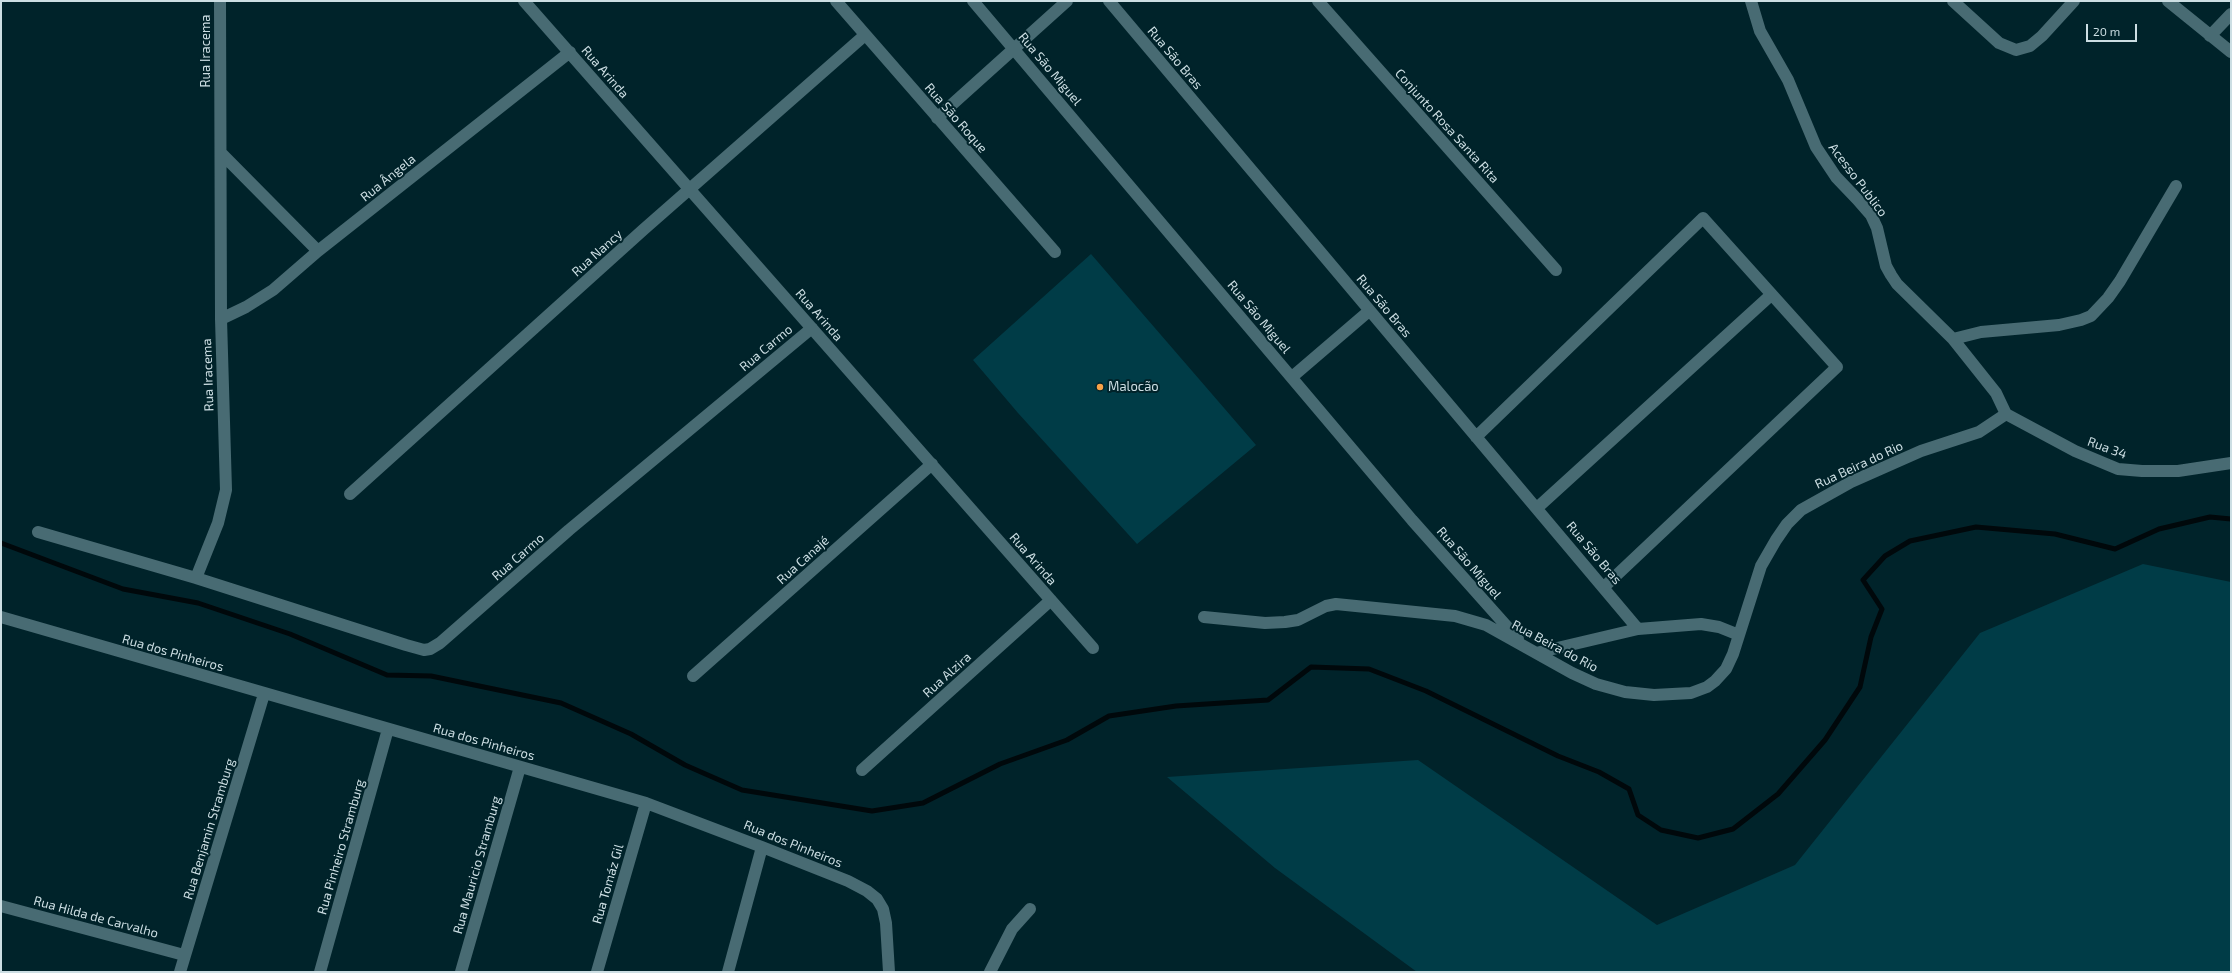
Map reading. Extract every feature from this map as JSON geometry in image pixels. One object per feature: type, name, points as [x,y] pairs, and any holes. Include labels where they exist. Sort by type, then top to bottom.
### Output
[{"type":"street","name":"Rua Iracema","points":[[196,578],[218,523],[226,490],[220,319],[220,1]]},
{"type":"street","name":"Rua Arinda","points":[[524,1],[1093,648]]},
{"type":"street","name":"Rua São Roque","points":[[836,1],[864,35],[1055,252]]},
{"type":"street","name":"Rua São Miguel","points":[[973,1],[1417,526],[1531,651]]},
{"type":"street","points":[[937,118],[1067,1]]},
{"type":"street","name":"Rua São Bras","points":[[1109,1],[1638,629]]},
{"type":"street","name":"Conjunto Rosa Santa Rita","points":[[1318,1],[1556,270]]},
{"type":"street","name":"Acesso Publico","points":[[1750,1],[1760,31],[1795,95],[1816,147],[1836,177],[1871,215],[1877,228],[1884,260],[1891,275],[1897,284],[1953,338],[1996,393],[2006,414]]},
{"type":"street","points":[[1953,1],[1999,43],[2016,50],[2030,46],[2042,36],[2074,1]]},
{"type":"street","points":[[2168,1],[2231,52]]},
{"type":"street","points":[[2210,36],[2231,14]]},
{"type":"street","name":"Rua Nancy","points":[[350,494],[689,189],[864,35]]},
{"type":"street","name":"Rua Ângela","points":[[220,319],[246,307],[273,290],[318,251],[570,52]]},
{"type":"street","points":[[221,153],[318,251]]},
{"type":"street","points":[[1953,338],[1981,332],[2059,325],[2091,316],[2108,298],[2120,281],[2176,186]]},
{"type":"street","points":[[1476,437],[1703,218],[1837,367],[1604,587]]},
{"type":"street","points":[[1537,508],[1771,295]]},
{"type":"street","points":[[1292,377],[1369,311]]},
{"type":"street","name":"Rua Carmo","points":[[196,578],[406,645],[424,650],[430,649],[440,644],[569,530],[812,328]]},
{"type":"street","name":"Rua 34","points":[[2006,414],[2075,451],[2118,469],[2178,471],[2231,463]]},
{"type":"street","name":"Rua Beira do Rio","points":[[1204,617],[1265,623],[1285,622],[1298,620],[1326,606],[1336,604],[1372,606],[1471,619],[1486,625],[1584,679],[1625,692],[1654,695],[1691,692],[1707,687],[1726,669],[1739,635],[1761,566],[1787,524],[1802,510],[1851,482],[1921,451],[1979,432],[2006,414]]},
{"type":"street","name":"Rua Canajé","points":[[693,676],[932,464]]},
{"type":"street","points":[[38,532],[196,578]]},
{"type":"street","name":"Rua Alzira","points":[[862,770],[1051,600]]},
{"type":"street","name":"Rua dos Pinheiros","points":[[1,617],[646,804],[848,881],[877,898],[883,909],[886,923],[889,972]]},
{"type":"street","points":[[1531,651],[1638,629],[1701,624],[1719,627],[1739,635]]},
{"type":"street","name":"Rua Benjamin Stramburg","points":[[180,972],[264,694]]},
{"type":"street","name":"Rua Pinheiro Stramburg","points":[[320,972],[388,729]]},
{"type":"street","name":"Rua Mauricio Stramburg","points":[[461,972],[520,767]]},
{"type":"street","name":"Rua Tomáz Gil","points":[[597,972],[646,804]]},
{"type":"street","points":[[728,972],[762,847]]},
{"type":"street","name":"Rua Hilda de Carvalho","points":[[1,906],[184,955]]},
{"type":"street","points":[[990,972],[1012,929],[1030,909]]},
{"type":"shaded area","name":"Malocão","points":[[1091,254],[1256,445],[1137,544],[1018,413],[973,360]]},
{"type":"shaded area","points":[[2143,564],[2231,582],[2231,972],[1417,972],[1275,868],[1167,777],[1418,760],[1657,925],[1795,865],[1980,633]]},
{"type":"waterway","points":[[1,543],[123,589],[198,603],[290,634],[387,675],[431,676],[561,703],[631,734],[685,765],[742,790],[872,811],[923,803],[1000,764],[1067,740],[1109,716],[1176,706],[1268,700],[1311,667],[1369,669],[1426,691],[1558,756],[1599,772],[1629,789],[1638,815],[1661,830],[1698,838],[1733,829],[1778,794],[1825,740],[1860,687],[1871,637],[1882,609],[1863,580],[1885,556],[1910,541],[1976,527],[2055,534],[2115,549],[2159,529],[2210,517],[2231,519]]},
{"type":"place","name":"Malocão","points":[[1100,387]]}]
